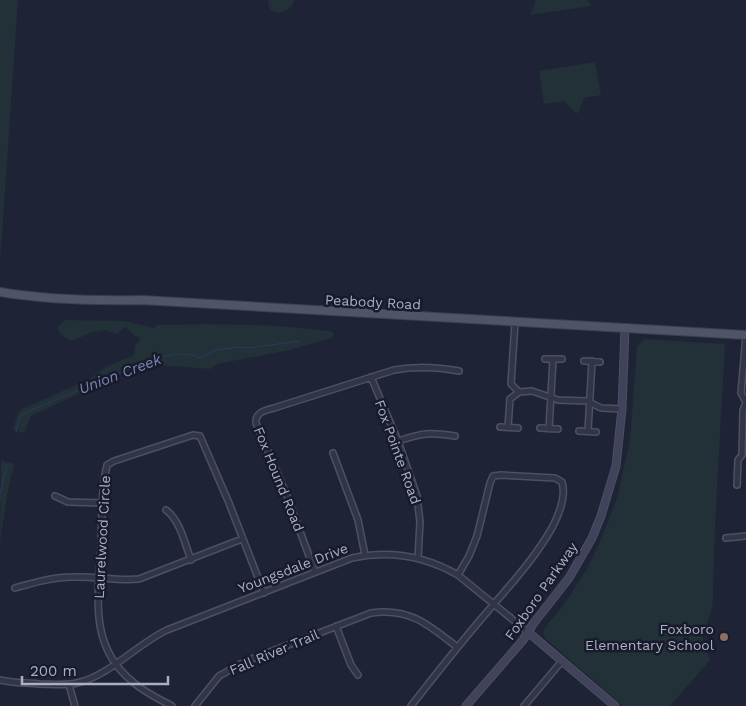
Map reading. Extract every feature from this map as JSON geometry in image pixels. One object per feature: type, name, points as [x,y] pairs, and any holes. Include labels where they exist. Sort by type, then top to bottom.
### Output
[{"type":"main road","name":"Peabody Road","points":[[0,292],[63,298],[122,301],[142,300],[746,335]]},
{"type":"main road","name":"Foxboro Parkway","points":[[466,706],[523,640],[533,624],[569,578],[592,538],[601,516],[616,466],[622,409],[626,328]]},
{"type":"main road","name":"Youngsdale Drive","points":[[528,632],[615,706]]},
{"type":"street","points":[[515,322],[511,384],[519,392]]},
{"type":"street","points":[[737,485],[738,460],[744,456],[741,445],[743,411],[746,402],[741,393],[746,335]]},
{"type":"street","points":[[545,358],[562,359]]},
{"type":"street","points":[[549,429],[553,359]]},
{"type":"street","points":[[584,361],[600,362]]},
{"type":"street","points":[[588,431],[592,361]]},
{"type":"street","points":[[371,377],[414,366],[459,371]]},
{"type":"street","name":"Fox Pointe Road","points":[[371,377],[398,441],[417,496],[420,522],[418,558]]},
{"type":"street","name":"Fox Hound Road","points":[[315,572],[287,496],[256,423],[256,418],[263,412],[371,377]]},
{"type":"street","points":[[508,427],[510,399],[519,392],[532,391],[558,400],[590,403],[601,408],[622,409]]},
{"type":"street","points":[[500,427],[518,428]]},
{"type":"street","points":[[540,428],[558,429]]},
{"type":"street","points":[[578,431],[596,432]]},
{"type":"street","points":[[398,441],[423,433],[455,436]]},
{"type":"street","name":"Laurelwood Circle","points":[[172,706],[134,684],[110,658],[100,631],[98,611],[99,578],[107,465],[110,462],[197,435],[203,440],[264,593]]},
{"type":"street","points":[[333,452],[358,520],[365,555]]},
{"type":"street","points":[[411,706],[457,647],[534,555],[554,523],[562,499],[563,485],[560,479],[493,476],[473,548],[458,575]]},
{"type":"street","points":[[55,496],[68,502],[103,503]]},
{"type":"street","points":[[166,510],[172,514],[178,526],[191,560]]},
{"type":"street","points":[[726,538],[746,536]]},
{"type":"street","points":[[15,588],[61,577],[121,580],[140,578],[242,539]]},
{"type":"street","name":"Youngsdale Drive","points":[[68,685],[86,681],[102,673],[156,636],[315,572],[365,555],[397,555],[418,558],[435,564],[458,575],[528,632]]},
{"type":"street","name":"Fall River Trail","points":[[195,706],[211,685],[228,670],[244,662],[371,613],[400,613],[410,616],[428,624],[457,647]]},
{"type":"street","name":"Fall River Trail","points":[[336,626],[351,664],[358,675]]},
{"type":"street","points":[[525,705],[562,661]]},
{"type":"street","points":[[0,680],[68,685],[75,706]]},
{"type":"shaded area","points":[[0,0],[18,0],[0,263]]},
{"type":"shaded area","points":[[268,0],[295,1],[284,12],[275,13],[269,6]]},
{"type":"shaded area","points":[[536,0],[587,0],[591,6],[530,15]]},
{"type":"shaded area","points":[[595,62],[601,95],[584,98],[578,113],[575,113],[564,101],[544,104],[539,71]]},
{"type":"shaded area","points":[[64,320],[125,321],[154,328],[157,325],[277,326],[331,331],[334,334],[331,338],[290,350],[217,364],[210,369],[159,365],[132,371],[31,416],[24,433],[13,430],[18,413],[22,409],[89,379],[106,367],[134,355],[135,345],[140,340],[139,337],[135,336],[126,327],[118,334],[104,330],[93,332],[72,341],[61,335],[57,328]]},
{"type":"shaded area","points":[[644,339],[725,344],[716,503],[713,599],[710,616],[703,636],[703,643],[711,659],[670,706],[623,706],[546,639],[543,634],[545,628],[565,603],[587,569],[617,498],[630,441],[637,347]]},
{"type":"shaded area","points":[[1,460],[14,464],[0,543]]},
{"type":"waterway","name":"Union Creek","points":[[16,432],[19,418],[25,413],[146,361],[174,354],[192,355],[200,358],[216,350],[300,341]]},
{"type":"waterway","name":"Union Creek","points":[[0,494],[7,465]]},
{"type":"waterway","name":"Union Creek","points":[[0,495],[0,501]]},
{"type":"place","name":"Foxboro Elementary School","points":[[724,637]]}]
